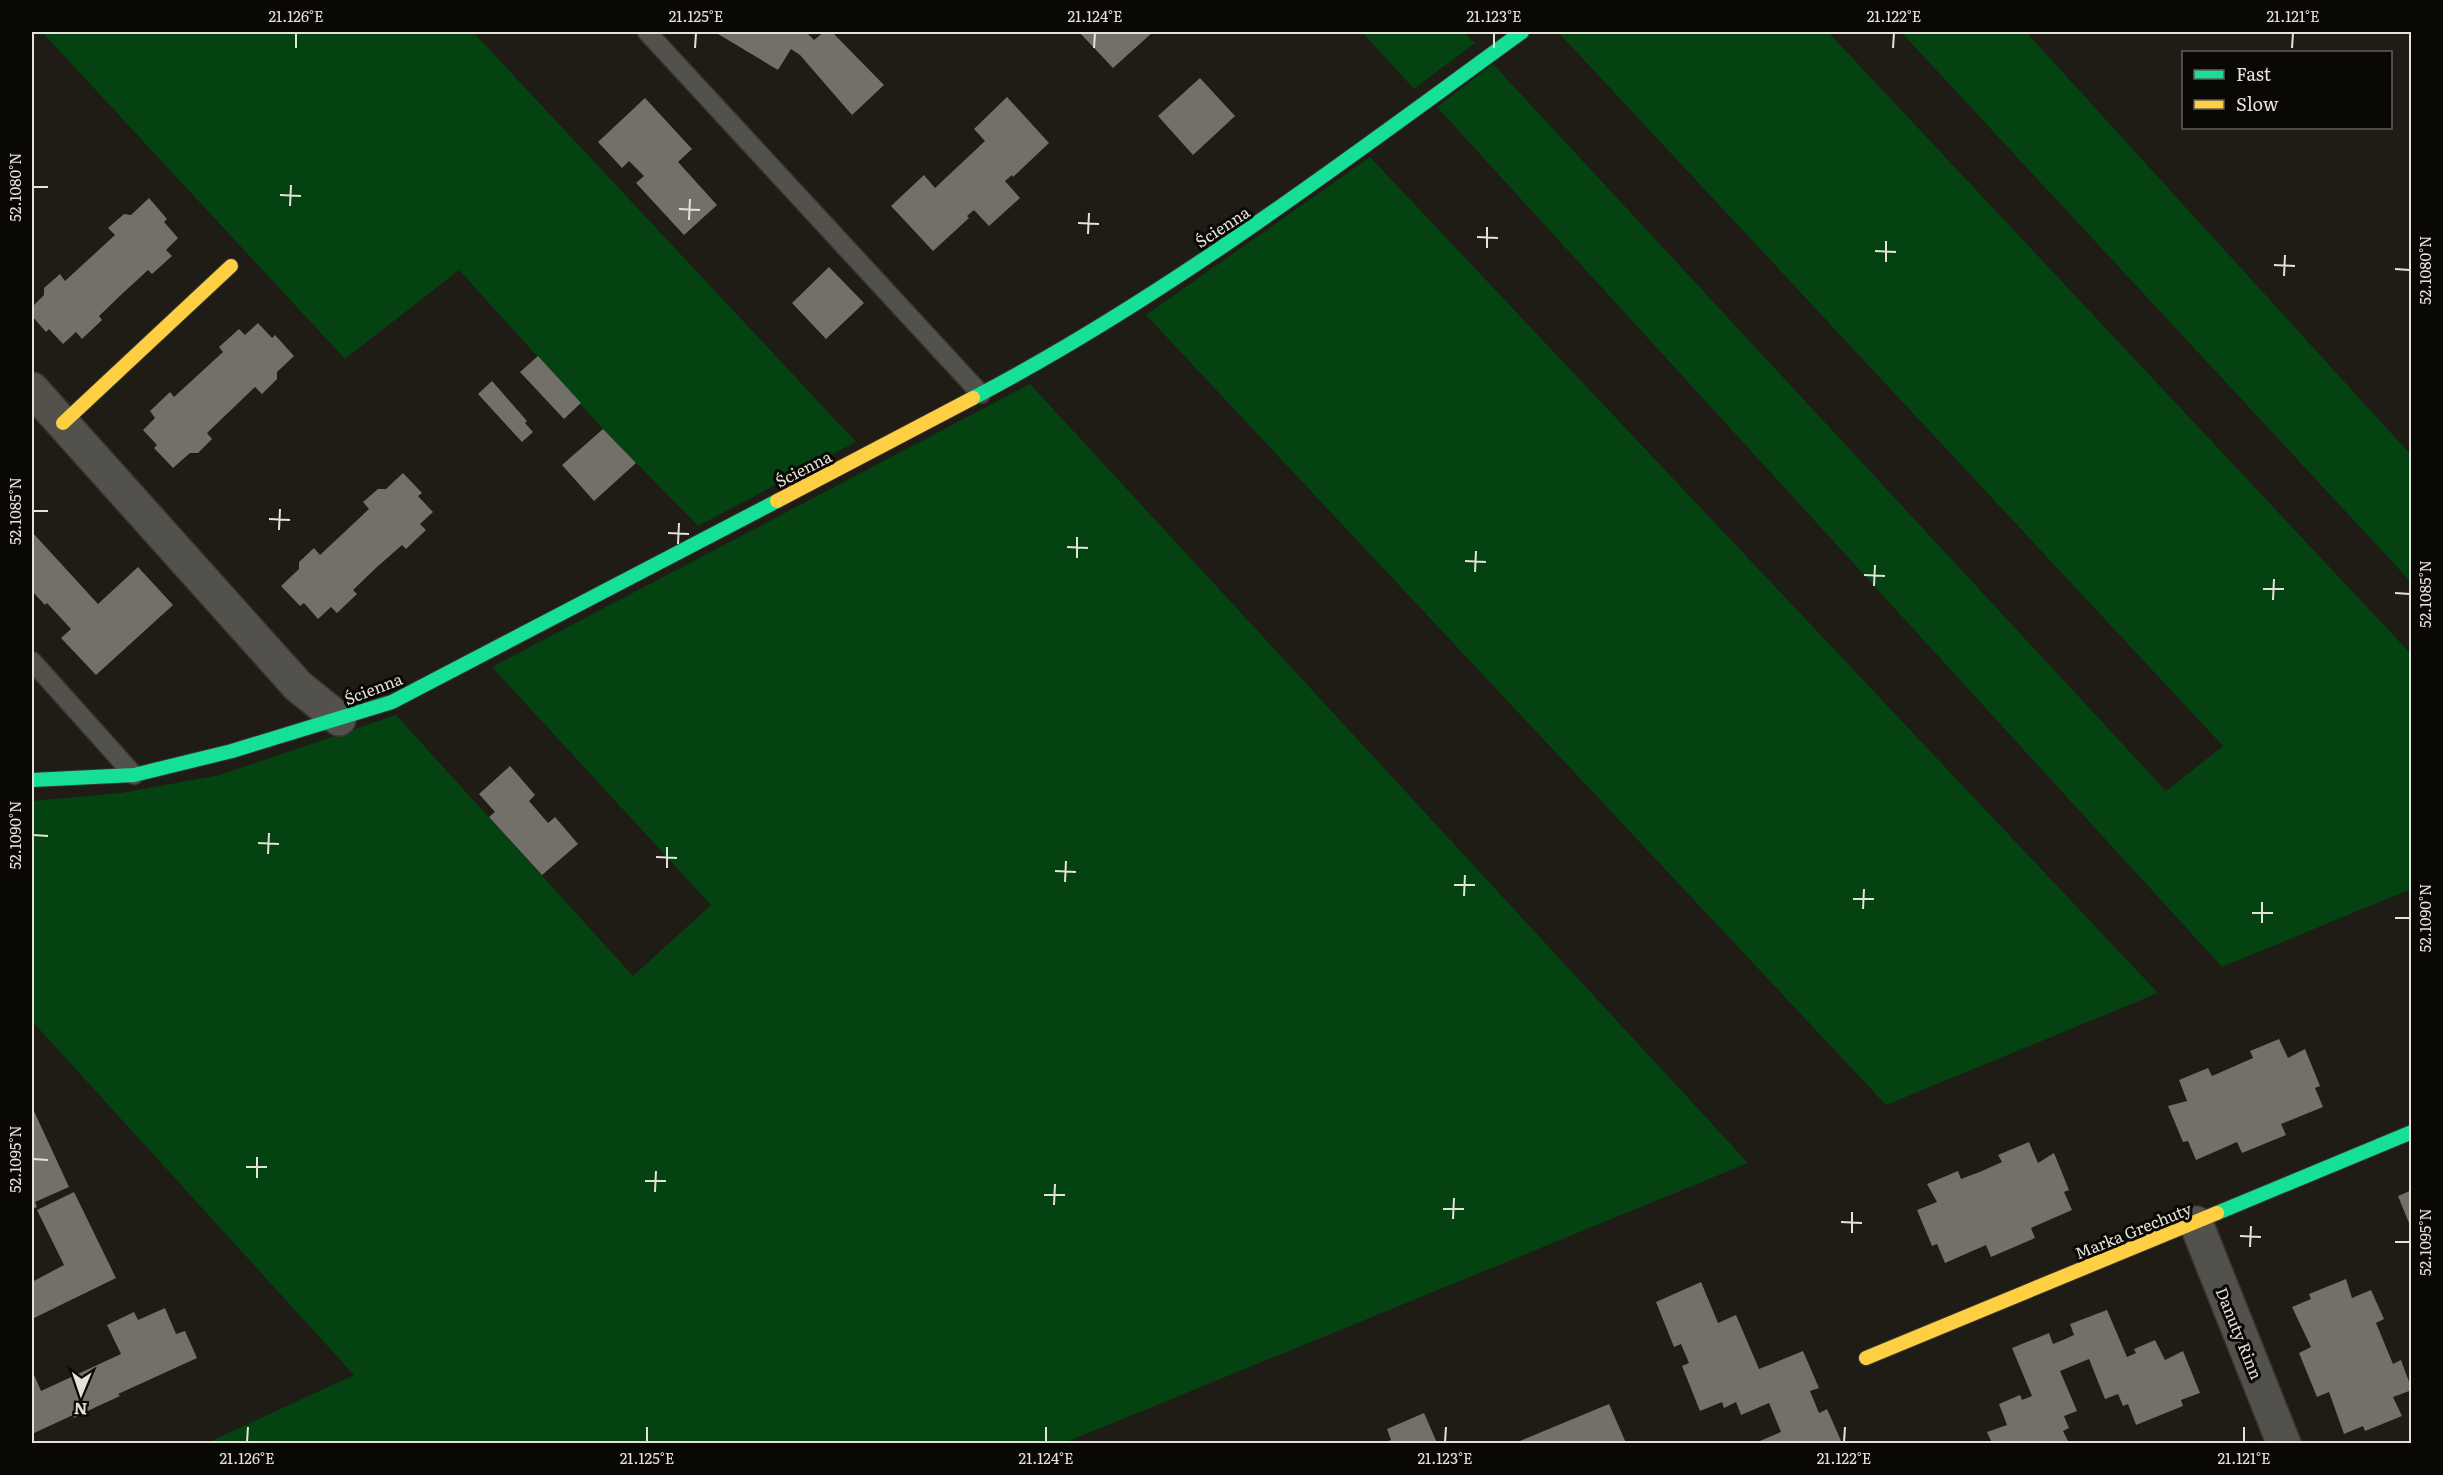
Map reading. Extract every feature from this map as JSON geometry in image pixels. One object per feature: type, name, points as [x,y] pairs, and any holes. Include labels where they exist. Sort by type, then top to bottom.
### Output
[{"type":"street","name":"Ścienna","points":[[32,780],[134,775],[231,751],[392,702],[1046,360],[1258,223],[1522,32]]},
{"type":"street","points":[[63,423],[231,266]]},
{"type":"street","points":[[32,389],[298,686],[339,719]]},
{"type":"street","name":"Marka Grechuty","points":[[1866,1358],[2412,1132]]},
{"type":"street","name":"Danuty Rinn","points":[[2196,1222],[2284,1443]]},
{"type":"lane","points":[[647,32],[981,394]]},
{"type":"lane","points":[[32,662],[134,775]]},
{"type":"green space","points":[[42,32],[473,32],[856,442],[698,526],[603,429],[459,270],[345,359]]},
{"type":"green space","points":[[1362,32],[1464,32],[1475,43],[1414,89]]},
{"type":"green space","points":[[1558,32],[1828,32],[2411,654],[2411,889],[2222,967],[1437,107],[1493,64],[2166,791],[2223,746]]},
{"type":"green space","points":[[1901,32],[2026,32],[2411,455],[2411,582]]},
{"type":"green space","points":[[1370,157],[2158,993],[1886,1105],[1146,315]]},
{"type":"green space","points":[[1030,384],[1748,1163],[1064,1443],[207,1443],[354,1375],[32,1021],[32,801],[121,793],[220,775],[396,715],[633,976],[711,905],[492,667]]},
{"type":"building","points":[[719,32],[806,32],[814,40],[824,32],[832,32],[884,85],[852,115],[800,55],[791,49],[778,70],[718,34]]},
{"type":"building","points":[[1079,32],[1153,32],[1113,68]]},
{"type":"building","points":[[1200,78],[1235,116],[1193,155],[1158,116]]},
{"type":"building","points":[[1007,97],[1049,143],[1013,177],[1012,175],[1005,181],[1020,198],[989,226],[974,210],[967,216],[969,218],[933,251],[891,206],[924,175],[935,188],[985,141],[974,129]]},
{"type":"building","points":[[645,98],[692,149],[678,162],[717,205],[684,235],[636,183],[644,176],[629,161],[622,168],[598,142]]},
{"type":"building","points":[[149,198],[167,219],[164,222],[178,238],[166,250],[172,256],[152,274],[148,270],[123,293],[99,316],[102,320],[82,339],[76,332],[63,344],[49,329],[46,332],[32,316],[32,307],[44,295],[44,288],[60,274],[65,281],[115,235],[108,228],[124,214],[131,215]]},
{"type":"building","points":[[829,267],[864,303],[826,339],[792,303]]},
{"type":"building","points":[[258,323],[272,338],[275,335],[294,356],[277,372],[277,379],[262,394],[255,387],[207,433],[212,439],[198,453],[190,453],[173,468],[154,448],[157,445],[143,430],[155,418],[150,411],[170,392],[174,397],[223,352],[219,347],[239,329],[245,335]]},
{"type":"building","points":[[538,356],[581,403],[564,419],[520,372]]},
{"type":"building","points":[[492,381],[527,421],[525,423],[533,432],[522,442],[478,394]]},
{"type":"building","points":[[603,429],[636,463],[594,501],[562,465]]},
{"type":"building","points":[[403,473],[422,493],[418,496],[433,512],[420,524],[426,530],[406,549],[402,545],[377,567],[353,590],[357,594],[337,613],[331,607],[318,619],[304,603],[300,606],[281,586],[299,569],[299,562],[314,548],[320,555],[369,509],[363,502],[378,489],[386,489]]},
{"type":"building","points":[[32,532],[98,604],[138,567],[173,605],[96,675],[61,638],[71,629],[47,603],[45,605],[32,591]]},
{"type":"building","points":[[510,766],[535,795],[529,801],[548,823],[555,817],[578,844],[542,875],[489,817],[495,812],[479,794]]},
{"type":"building","points":[[2279,1039],[2288,1058],[2305,1049],[2320,1086],[2315,1088],[2323,1107],[2281,1124],[2286,1135],[2242,1153],[2237,1142],[2196,1160],[2188,1141],[2183,1142],[2168,1106],[2187,1101],[2179,1080],[2208,1068],[2212,1076],[2253,1058],[2250,1051]]},
{"type":"building","points":[[32,1110],[69,1187],[35,1202],[37,1207],[32,1209]]},
{"type":"building","points":[[2029,1142],[2038,1163],[2054,1153],[2069,1190],[2064,1192],[2072,1210],[2031,1228],[2035,1238],[1991,1257],[1986,1245],[1945,1263],[1937,1244],[1932,1246],[1917,1210],[1937,1202],[1927,1184],[1958,1171],[1961,1179],[1982,1171],[2002,1162],[1998,1155]]},
{"type":"building","points":[[2412,1190],[2412,1228],[2411,1228],[2398,1196]]},
{"type":"building","points":[[74,1192],[116,1278],[32,1319],[32,1282],[64,1265],[37,1210]]},
{"type":"building","points":[[2346,1279],[2352,1298],[2371,1290],[2384,1319],[2376,1323],[2393,1364],[2401,1360],[2412,1390],[2393,1397],[2402,1416],[2365,1431],[2363,1426],[2344,1434],[2329,1392],[2317,1397],[2299,1353],[2311,1347],[2292,1307],[2311,1299],[2309,1294]]},
{"type":"building","points":[[1701,1282],[1718,1323],[1736,1315],[1759,1369],[1803,1351],[1819,1388],[1810,1391],[1819,1413],[1827,1409],[1842,1443],[1755,1443],[1781,1432],[1769,1403],[1741,1415],[1736,1402],[1724,1408],[1722,1402],[1700,1411],[1682,1366],[1689,1363],[1681,1344],[1674,1347],[1656,1302]]},
{"type":"building","points":[[165,1308],[176,1334],[185,1331],[197,1358],[118,1394],[120,1396],[74,1418],[73,1415],[32,1434],[32,1370],[41,1391],[121,1354],[107,1325],[134,1312],[138,1320]]},
{"type":"building","points":[[2107,1310],[2127,1357],[2136,1353],[2134,1349],[2155,1340],[2165,1360],[2183,1351],[2200,1393],[2181,1400],[2183,1406],[2136,1425],[2128,1404],[2123,1406],[2118,1394],[2105,1399],[2089,1359],[2060,1371],[2077,1411],[2064,1416],[2069,1428],[2063,1431],[2069,1443],[1992,1443],[1987,1432],[2007,1425],[1999,1404],[2020,1395],[2022,1400],[2032,1396],[2012,1348],[2049,1333],[2053,1344],[2074,1335],[2070,1324]]},
{"type":"building","points":[[1609,1404],[1626,1443],[1515,1443]]},
{"type":"building","points":[[1424,1413],[1437,1443],[1381,1443],[1391,1440],[1387,1429]]},
{"type":"traffic: fast","points":[[973,398],[1116,316],[1185,271],[1321,178],[1522,32]]},
{"type":"traffic: fast","points":[[32,780],[134,775],[232,751],[392,702],[777,501]]},
{"type":"traffic: fast","points":[[2217,1213],[2412,1132]]},
{"type":"traffic: slow","points":[[63,423],[231,266]]},
{"type":"traffic: slow","points":[[777,501],[973,398]]},
{"type":"traffic: slow","points":[[1866,1358],[2217,1213]]}]
